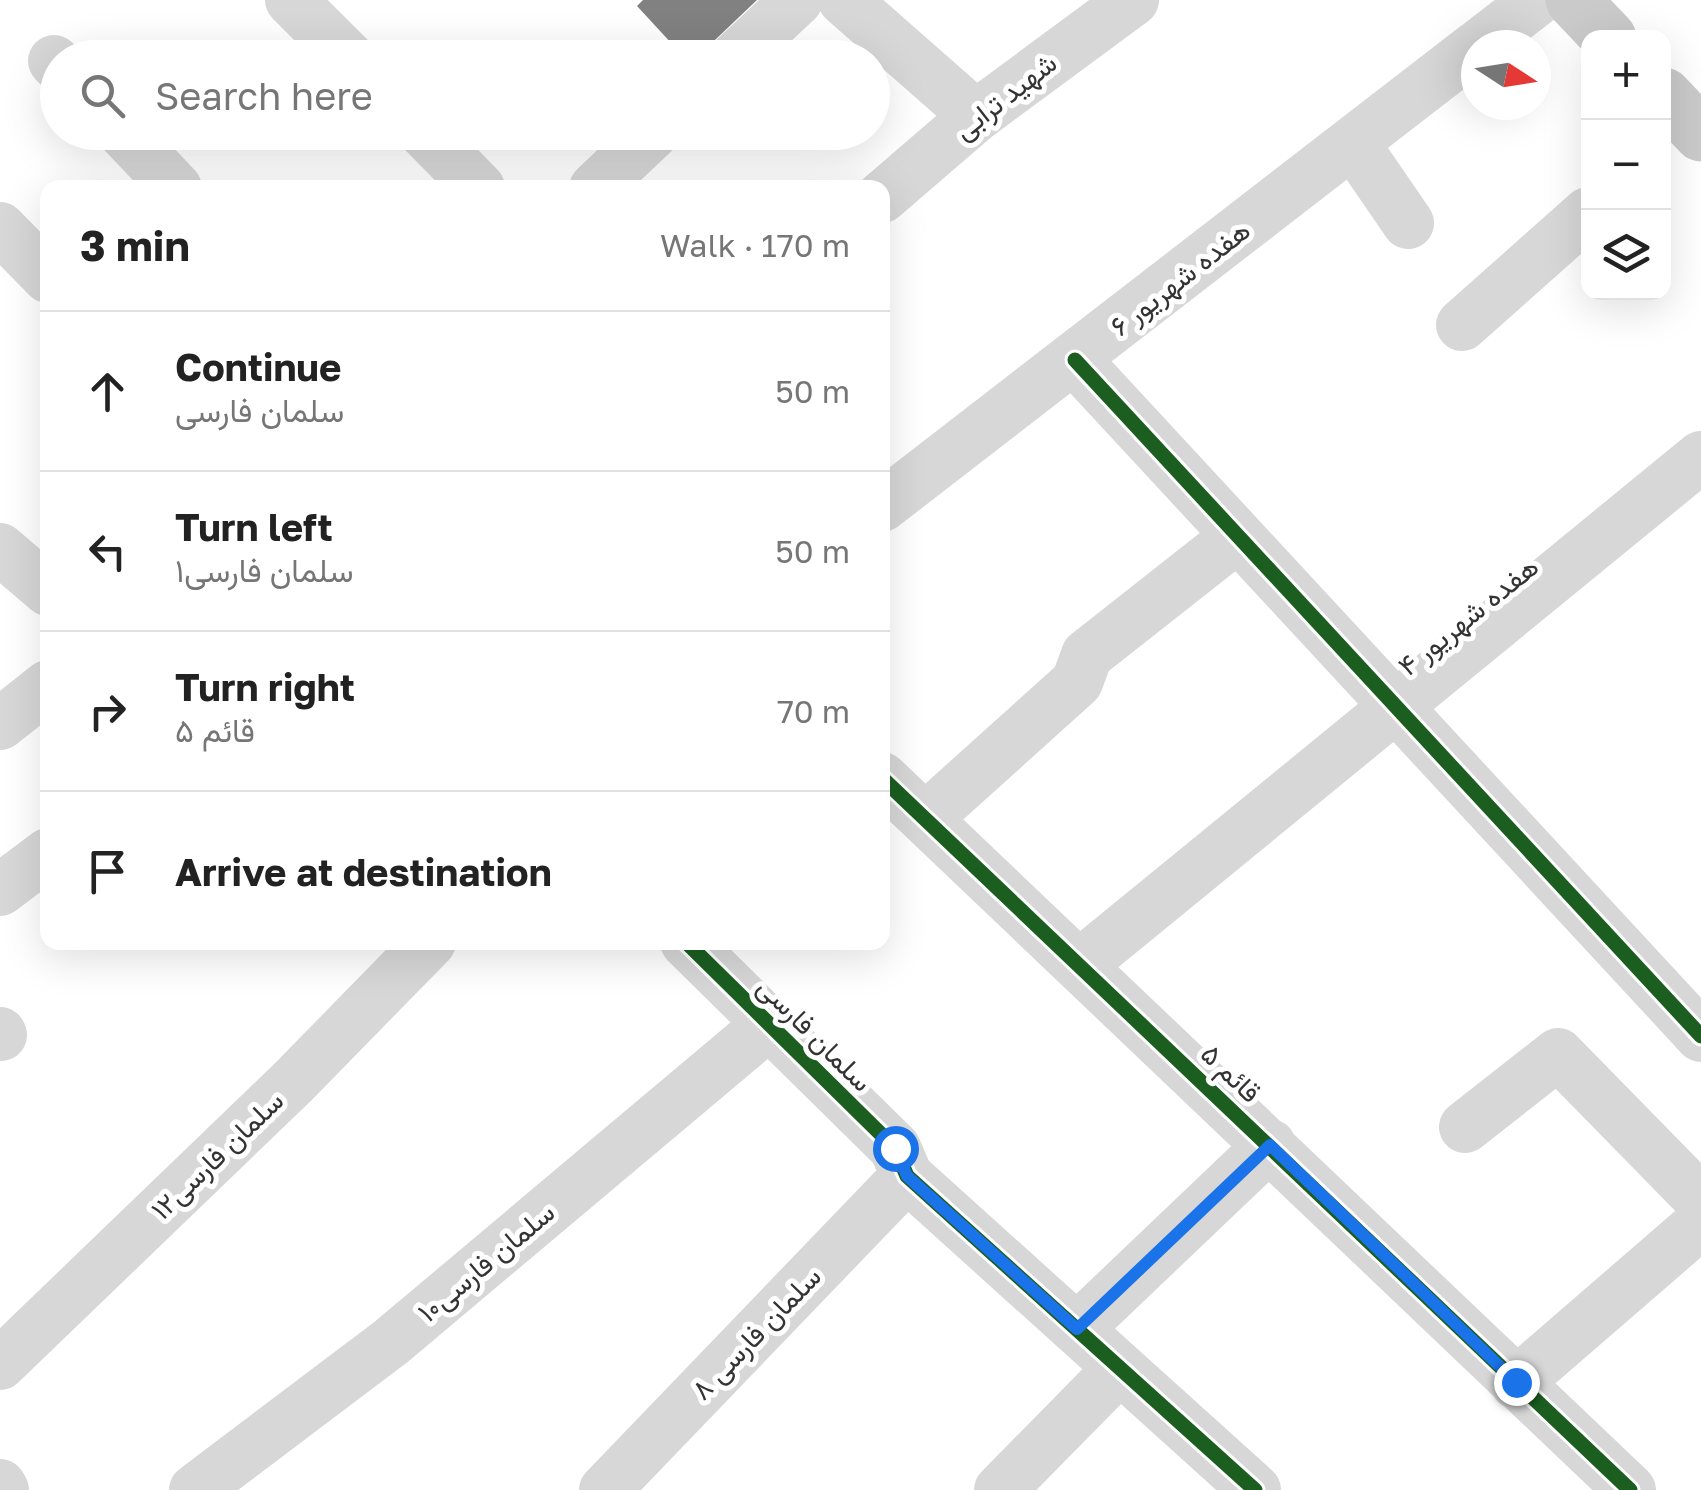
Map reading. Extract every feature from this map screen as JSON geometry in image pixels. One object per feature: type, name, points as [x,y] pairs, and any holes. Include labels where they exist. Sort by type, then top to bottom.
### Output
[{"type":"main road","points":[[1573,0],[1601,30]]},
{"type":"street","points":[[291,0],[331,40]]},
{"type":"street","points":[[754,40],[797,0]]},
{"type":"street","points":[[844,0],[890,40]]},
{"type":"street","name":"شهید ترابی","points":[[890,190],[976,116],[1133,0]]},
{"type":"street","name":"هفده شهریور ۶","points":[[1499,30],[1537,0]]},
{"type":"street","points":[[890,40],[976,116]]},
{"type":"street","name":"هفده شهریور ۶","points":[[890,500],[1461,59]]},
{"type":"street","points":[[1352,143],[1408,223]]},
{"type":"street","points":[[140,150],[168,180]]},
{"type":"street","points":[[442,150],[471,180]]},
{"type":"street","points":[[603,180],[635,150]]},
{"type":"street","points":[[1462,325],[1581,219]]},
{"type":"street","points":[[0,228],[40,269]]},
{"type":"street","points":[[1074,360],[1701,1036]]},
{"type":"street","name":"هفده شهریور ۴","points":[[1082,964],[1701,457]]},
{"type":"street","points":[[926,818],[1077,682],[1087,655],[1238,536]]},
{"type":"street","points":[[0,549],[40,583]]},
{"type":"street","points":[[0,724],[40,692]]},
{"type":"street","name":"قائم ۵","points":[[890,785],[1630,1490]]},
{"type":"street","points":[[0,890],[40,860]]},
{"type":"street","name":"سلمان فارسی۱۲","points":[[0,1364],[280,1095],[422,950]]},
{"type":"street","name":"سلمان فارسی","points":[[694,950],[895,1148],[907,1176],[1255,1490]]},
{"type":"street","name":"سلمان فارسی۱۰","points":[[195,1490],[391,1342],[769,1024]]},
{"type":"street","points":[[1465,1126],[1558,1054],[1701,1200]]},
{"type":"street","points":[[1077,1329],[1270,1145]]},
{"type":"street","name":"سلمان فارسی ۸","points":[[605,1490],[907,1176]]},
{"type":"street","points":[[1516,1382],[1701,1223]]},
{"type":"street","points":[[1000,1490],[1120,1368]]},
{"type":"building","points":[[643,0],[757,0],[715,40],[668,40],[637,6]]},
{"type":"cycle path","points":[[1075,360],[1701,1036]]},
{"type":"cycle path","points":[[890,786],[1630,1490]]},
{"type":"cycle path","points":[[694,950],[895,1148],[907,1176],[1255,1490]]},
{"type":"route","points":[[895,1148],[907,1176],[1077,1329],[1270,1145],[1516,1382]]}]
